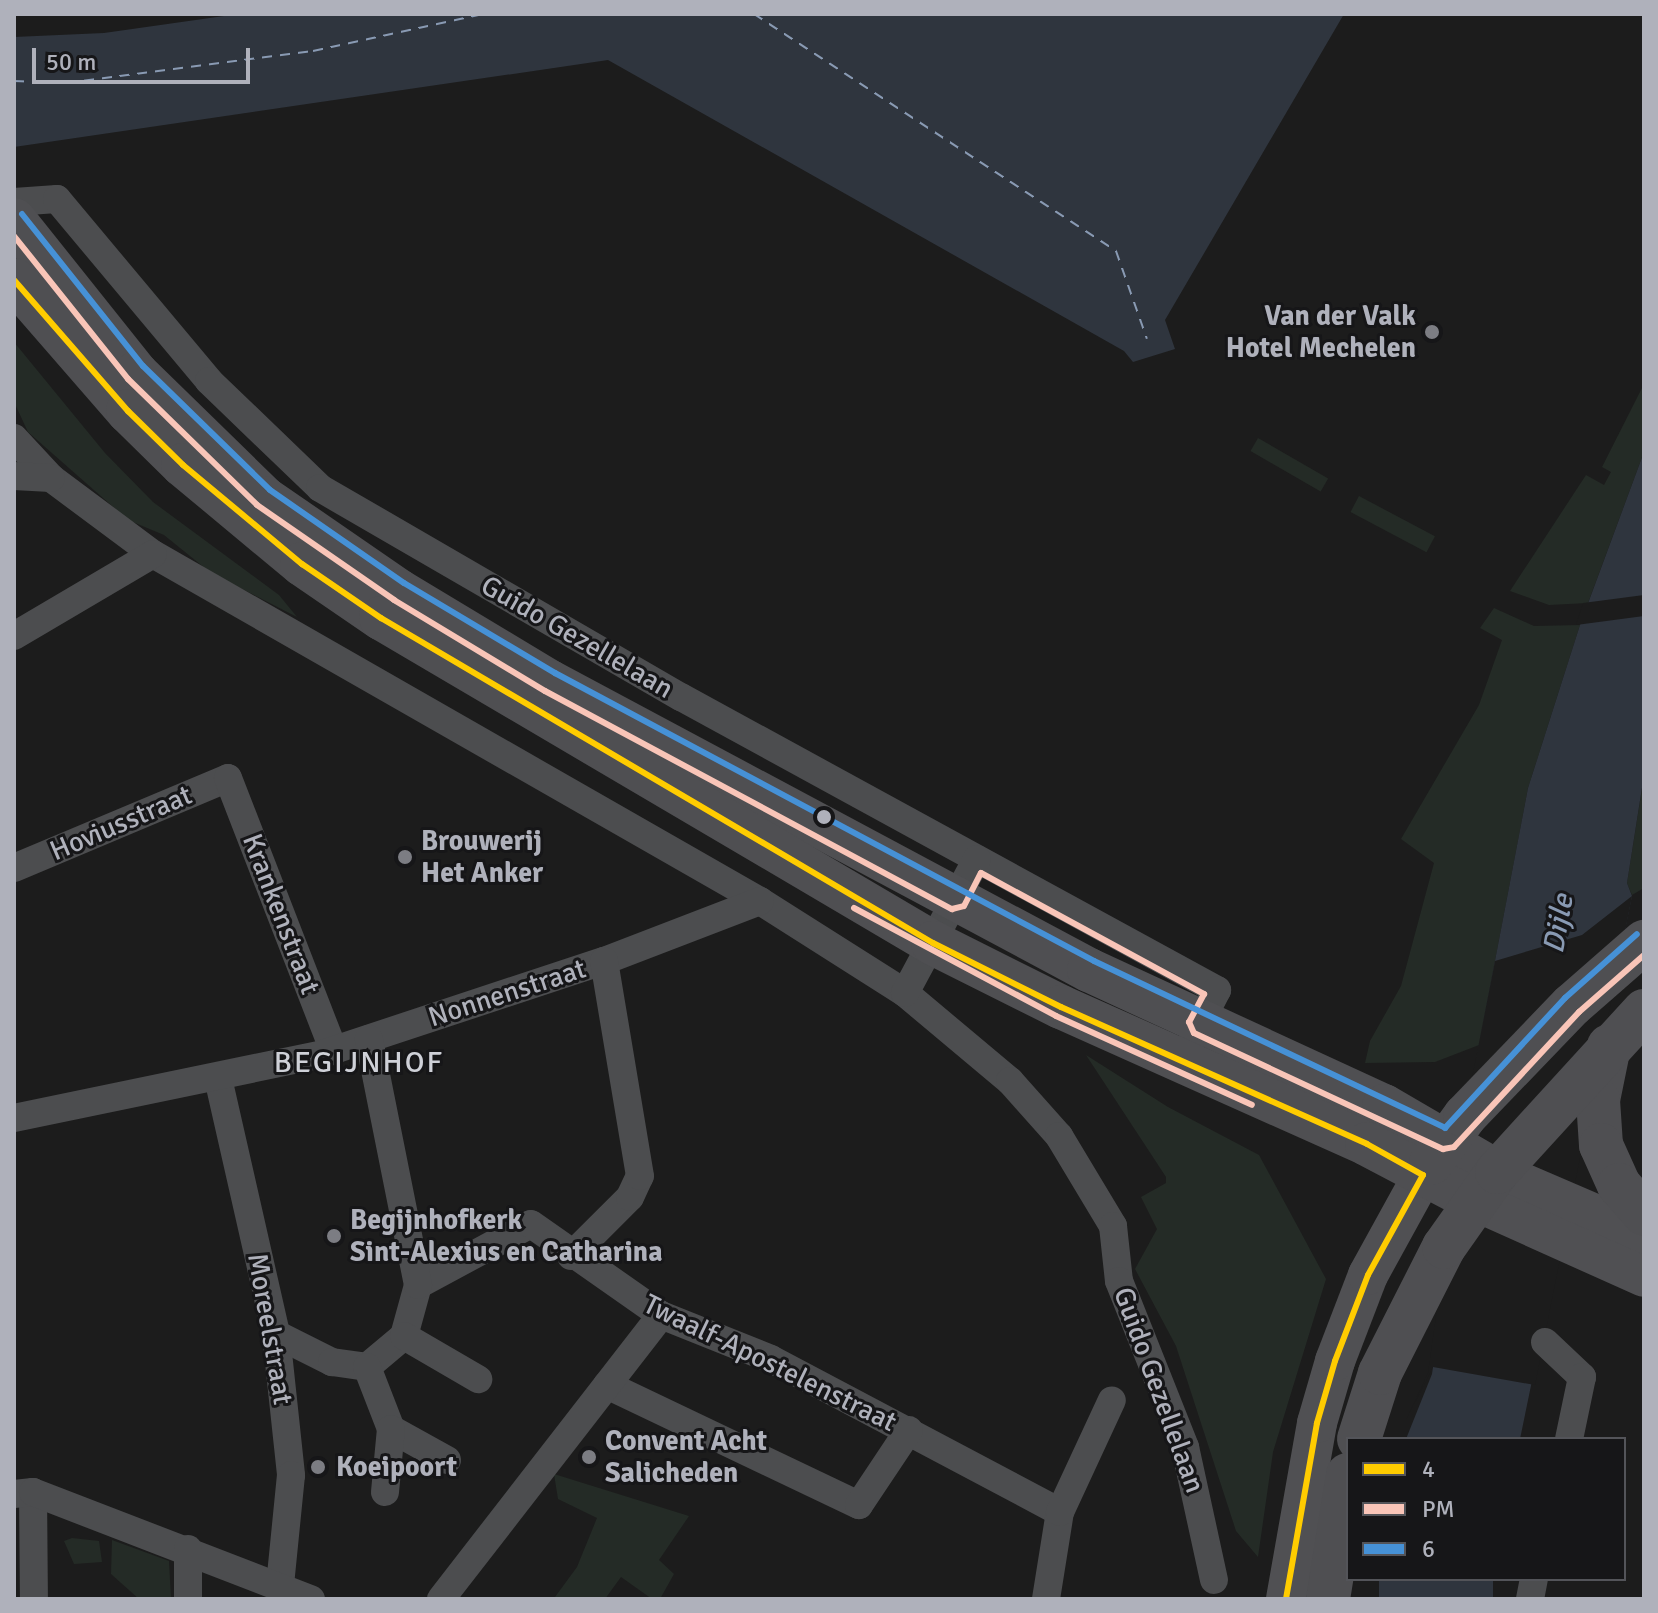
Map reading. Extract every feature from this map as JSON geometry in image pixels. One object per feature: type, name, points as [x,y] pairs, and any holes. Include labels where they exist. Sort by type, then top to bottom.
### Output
[{"type":"main road","name":"Guido Gezellelaan","points":[[17,218],[136,373],[264,498],[399,591],[550,682],[967,878],[1199,1025],[1461,1184]]},
{"type":"main road","name":"Guido Gezellelaan","points":[[14,280],[128,411],[226,503],[302,564],[446,657],[933,943],[1199,1025],[1384,1106],[1457,1134],[1461,1184]]},
{"type":"main road","points":[[1360,1437],[1380,1373],[1437,1261],[1461,1184],[1457,1134],[1631,953]]},
{"type":"main road","points":[[1286,1599],[1317,1423],[1335,1361],[1368,1275],[1644,1011]]},
{"type":"main road","points":[[1605,1049],[1598,1100],[1601,1145],[1610,1172],[1644,1214]]},
{"type":"main road","points":[[1461,1184],[1568,1223],[1644,1235]]},
{"type":"main road","points":[[1568,1223],[1644,1277]]},
{"type":"main road","points":[[1328,1599],[1346,1487]]},
{"type":"street","name":"Guido Gezellelaan","points":[[17,218],[57,199],[209,381],[320,488],[681,697],[967,878]]},
{"type":"street","name":"Guido Gezellelaan","points":[[14,438],[51,478],[153,554],[760,901],[905,993],[1029,1103],[1059,1136],[1113,1226],[1119,1281],[1185,1447],[1214,1580]]},
{"type":"street","points":[[14,476],[51,478]]},
{"type":"street","points":[[14,636],[153,554]]},
{"type":"street","name":"Hoviusstraat","points":[[14,868],[228,778]]},
{"type":"street","name":"Krankenstraat","points":[[228,778],[334,1051]]},
{"type":"street","points":[[905,993],[967,878]]},
{"type":"street","name":"Nonnenstraat","points":[[14,1118],[218,1078],[334,1051],[604,961],[760,901]]},
{"type":"street","points":[[571,1256],[630,1197],[640,1176],[604,961]]},
{"type":"street","points":[[276,1334],[332,1362],[367,1367],[404,1336],[418,1285],[369,1039]]},
{"type":"street","name":"Moreelstraat","points":[[218,1078],[276,1334],[291,1475],[280,1585]]},
{"type":"street","name":"Twaalf-Apostelenstraat","points":[[418,1285],[531,1224],[571,1256],[661,1315],[771,1359],[1060,1512]]},
{"type":"street","points":[[441,1599],[661,1315]]},
{"type":"street","points":[[404,1336],[478,1379]]},
{"type":"street","points":[[1545,1342],[1582,1377],[1569,1437]]},
{"type":"street","points":[[367,1367],[391,1429],[385,1492]]},
{"type":"street","points":[[607,1385],[859,1505],[909,1430]]},
{"type":"street","points":[[1046,1599],[1060,1512],[1112,1400]]},
{"type":"street","points":[[391,1429],[447,1460]]},
{"type":"street","points":[[34,1599],[23,1493],[188,1549],[311,1599]]},
{"type":"street","points":[[188,1549],[188,1599]]},
{"type":"shaded area","points":[[14,342],[105,453],[153,502],[279,595],[297,617],[211,573],[164,535],[128,520],[28,432],[14,402]]},
{"type":"shaded area","points":[[1644,384],[1644,452],[1588,603],[1549,605],[1510,591],[1586,475],[1604,485],[1611,472],[1602,467]]},
{"type":"shaded area","points":[[1258,438],[1328,478],[1321,491],[1250,451]]},
{"type":"shaded area","points":[[1359,496],[1435,536],[1426,552],[1351,512]]},
{"type":"shaded area","points":[[1494,608],[1534,626],[1580,625],[1528,788],[1479,1045],[1435,1062],[1365,1063],[1370,1041],[1401,986],[1434,863],[1401,839],[1479,705],[1502,640],[1480,628]]},
{"type":"shaded area","points":[[1644,776],[1644,888],[1632,895],[1627,883]]},
{"type":"shaded area","points":[[1086,1055],[1168,1107],[1259,1155],[1326,1279],[1273,1452],[1258,1557],[1236,1531],[1176,1346],[1135,1269],[1157,1229],[1141,1197],[1166,1183],[1166,1177]]},
{"type":"shaded area","points":[[554,1474],[689,1516],[659,1560],[674,1574],[660,1599],[652,1599],[621,1577],[605,1599],[555,1597],[577,1567],[597,1518],[558,1499]]},
{"type":"shaded area","points":[[72,1538],[99,1541],[102,1562],[74,1564],[64,1541]]},
{"type":"shaded area","points":[[112,1540],[169,1561],[171,1599],[139,1599],[111,1574]]},
{"type":"water","points":[[238,14],[1344,14],[1165,320],[1175,349],[1133,362],[1124,351],[608,60],[14,147],[14,37],[104,33]]},
{"type":"water","name":"Dijle","points":[[1644,452],[1644,775],[1627,883],[1632,896],[1520,1437],[1407,1437],[1432,1374],[1477,1055],[1528,788],[1580,625]]},
{"type":"water","points":[[1379,1581],[1493,1581],[1493,1599],[1379,1599]]},
{"type":"pier","points":[[1644,595],[1644,616],[1576,625],[1583,603]]},
{"type":"pier","points":[[1632,896],[1535,1385],[1433,1367],[1406,1420],[1428,1373],[1463,1124],[1495,961],[1582,935]]},
{"type":"ferry route","points":[[14,81],[66,83],[313,51],[483,14]]},
{"type":"ferry route","points":[[754,14],[1116,251],[1147,339]]},
{"type":"transit line","name":"6","points":[[22,214],[143,366],[270,490],[404,583],[555,673],[1094,961],[1445,1128],[1565,998],[1637,934]]},
{"type":"transit line","name":"PM","points":[[14,236],[128,379],[257,505],[394,600],[545,691],[952,909],[964,906],[981,873],[1204,994],[1189,1022],[1194,1033],[1443,1149],[1454,1147],[1579,1012],[1644,955]]},
{"type":"transit line","name":"4","points":[[14,280],[128,411],[183,465],[302,564],[381,618],[933,943],[1061,1007],[1367,1144],[1423,1175],[1368,1275],[1335,1361],[1317,1423],[1286,1599]]},
{"type":"transit line","name":"PM","points":[[854,908],[1056,1016],[1252,1105]]},
{"type":"place","name":"Van der Valk Hotel Mechelen","points":[[1432,332]]},
{"type":"place","name":"Brouwerij Het Anker","points":[[405,857]]},
{"type":"place","name":"Begijnhofkerk Sint-Alexius en Catharina","points":[[334,1236]]},
{"type":"place","name":"Convent Acht Salicheden","points":[[589,1457]]},
{"type":"place","name":"Koeipoort","points":[[318,1467]]},
{"type":"district","name":"BEGIJNHOF","points":[[359,1063]]}]
